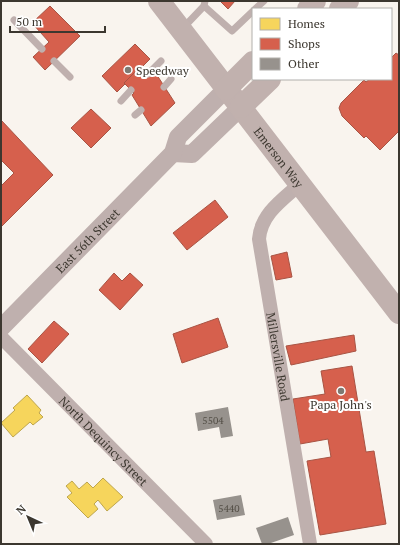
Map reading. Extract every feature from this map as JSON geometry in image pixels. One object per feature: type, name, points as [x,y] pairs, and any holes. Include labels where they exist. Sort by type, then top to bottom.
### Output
[{"type":"main road","name":"Emerson Way","points":[[159,1],[399,313]]},
{"type":"main road","name":"East 56th Street","points":[[226,89],[252,63]]},
{"type":"main road","points":[[241,107],[269,80]]},
{"type":"street","name":"East 56th Street","points":[[1,328],[173,153],[178,136],[226,89]]},
{"type":"street","points":[[173,153],[192,154],[241,107]]},
{"type":"street","name":"Millersville Road","points":[[300,184],[268,214],[261,225],[259,239],[310,544]]},
{"type":"street","name":"North Dequincy Street","points":[[1,337],[206,544]]},
{"type":"lane","points":[[256,8],[264,1]]},
{"type":"lane","points":[[182,30],[205,4],[232,31],[252,12]]},
{"type":"lane","points":[[14,20],[42,49]]},
{"type":"lane","points":[[54,61],[70,77]]},
{"type":"lane","points":[[148,74],[160,61]]},
{"type":"lane","points":[[164,87],[171,79]]},
{"type":"lane","points":[[121,101],[131,90]]},
{"type":"building: Homes","points":[[27,395],[41,410],[39,413],[43,417],[33,425],[30,422],[13,437],[1,423],[15,410],[13,408]]},
{"type":"building: Homes","points":[[103,478],[123,497],[107,511],[98,500],[94,504],[98,509],[88,518],[67,497],[72,493],[66,486],[72,481],[79,489],[87,482],[93,488]]},
{"type":"building: Shops","points":[[220,1],[235,1],[228,9]]},
{"type":"building: Shops","points":[[50,6],[80,36],[45,70],[33,57],[49,42],[32,23]]},
{"type":"building: Shops","points":[[135,44],[150,59],[117,92],[102,76]]},
{"type":"building: Shops","points":[[396,53],[399,55],[399,131],[380,150],[366,136],[364,138],[342,116],[339,108],[341,103],[364,80],[366,82],[369,80],[392,80],[392,57]]},
{"type":"building: Shops","points":[[141,66],[151,77],[155,72],[175,103],[151,126],[132,95],[134,93],[124,83]]},
{"type":"building: Shops","points":[[91,109],[111,128],[91,148],[71,128]]},
{"type":"building: Shops","points":[[1,120],[53,175],[1,227],[1,186],[14,173],[1,160]]},
{"type":"building: Shops","points":[[215,200],[228,217],[187,250],[173,233]]},
{"type":"building: Shops","points":[[287,252],[292,277],[276,280],[271,256]]},
{"type":"building: Shops","points":[[114,273],[122,281],[130,273],[143,285],[120,310],[99,290]]},
{"type":"building: Shops","points":[[218,318],[228,347],[182,363],[173,334]]},
{"type":"building: Shops","points":[[54,321],[69,334],[42,363],[28,349]]},
{"type":"building: Shops","points":[[354,335],[356,351],[291,365],[286,346]]},
{"type":"building: Shops","points":[[352,366],[366,452],[374,451],[386,524],[320,535],[307,461],[331,457],[328,439],[300,444],[293,399],[325,394],[321,371]]},
{"type":"building: Other","points":[[228,407],[233,436],[221,438],[219,427],[198,431],[195,413]]},
{"type":"building: Other","points":[[241,495],[245,515],[217,520],[213,500]]},
{"type":"building: Other","points":[[288,517],[294,535],[268,544],[262,544],[256,528]]},
{"type":"place","name":"Speedway","points":[[128,70]]},
{"type":"place","name":"Papa John's","points":[[341,391]]}]
